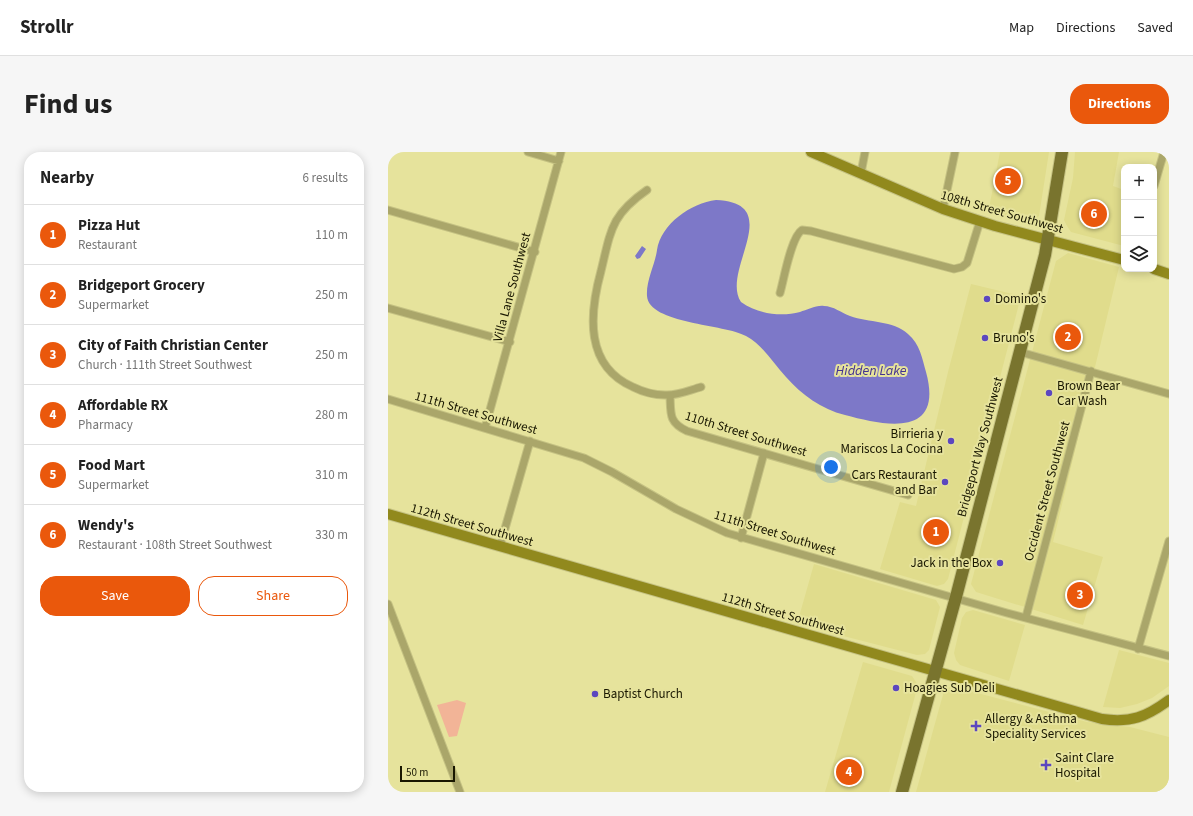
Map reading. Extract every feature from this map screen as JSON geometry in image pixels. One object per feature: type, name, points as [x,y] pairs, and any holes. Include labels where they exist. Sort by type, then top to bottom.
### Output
[{"type":"main road","name":"Bridgeport Way Southwest","points":[[902,792],[956,597],[1020,352],[1047,240],[1062,152]]},
{"type":"street","points":[[528,152],[559,161]]},
{"type":"street","name":"Villa Lane Southwest","points":[[485,428],[562,152]]},
{"type":"street","name":"108th Street Southwest","points":[[810,152],[943,209],[1047,240],[1121,259]]},
{"type":"street","points":[[861,173],[865,152]]},
{"type":"street","points":[[943,209],[955,152]]},
{"type":"street","points":[[1157,176],[1164,152]]},
{"type":"street","name":"110th Street Southwest","points":[[647,190],[630,202],[614,222],[596,288],[593,309],[595,334],[599,355],[609,372],[615,378],[642,390],[658,395],[670,395],[701,388]]},
{"type":"street","points":[[388,210],[535,252]]},
{"type":"street","points":[[780,293],[794,242],[802,230],[811,231],[954,269],[962,267],[967,263],[980,221]]},
{"type":"street","points":[[1157,270],[1169,274]]},
{"type":"street","points":[[388,308],[510,342]]},
{"type":"street","points":[[1020,352],[1169,394]]},
{"type":"street","name":"Occident Street Southwest","points":[[1026,617],[1091,371]]},
{"type":"street","name":"110th Street Southwest","points":[[670,395],[672,418],[677,426],[687,431],[908,495]]},
{"type":"street","name":"111th Street Southwest","points":[[388,399],[570,453],[596,463],[682,512],[708,525],[741,538],[1138,649],[1169,656]]},
{"type":"street","points":[[500,546],[530,441]]},
{"type":"street","points":[[741,538],[764,453]]},
{"type":"street","name":"112th Street Southwest","points":[[388,514],[1109,720],[1132,720],[1148,713],[1169,700]]},
{"type":"street","points":[[1138,649],[1169,541]]},
{"type":"street","points":[[388,604],[460,792]]},
{"type":"street","points":[[388,623],[392,616]]},
{"type":"shaded area","points":[[1000,152],[1049,152],[1039,216],[1032,223],[1026,223],[988,213]]},
{"type":"shaded area","points":[[1075,152],[1119,152],[1113,186],[1121,189],[1121,245],[1071,232],[1064,220],[1073,178]]},
{"type":"shaded area","points":[[1068,253],[1119,267],[1053,542],[1103,557],[1083,625],[976,592],[971,584],[1056,261]]},
{"type":"shaded area","points":[[971,284],[1021,296],[948,579],[944,584],[937,586],[880,569],[900,502],[916,506]]},
{"type":"shaded area","points":[[814,564],[936,600],[940,607],[929,650],[925,654],[917,655],[797,624]]},
{"type":"shaded area","points":[[973,610],[1025,625],[1009,681],[960,665],[956,660],[954,653],[962,618],[966,612]]},
{"type":"shaded area","points":[[1119,650],[1169,663],[1169,686],[1152,698],[1137,704],[1120,708],[1103,707]]},
{"type":"shaded area","points":[[863,662],[912,676],[918,685],[889,792],[825,792]]},
{"type":"shaded area","name":"Saint Clare Hospital","points":[[951,686],[1087,722],[1130,727],[1169,737],[1169,792],[916,792],[944,691]]},
{"type":"shaded area","points":[[457,700],[466,703],[457,736],[449,737],[437,705]]},
{"type":"water","name":"Hidden Lake","points":[[716,200],[737,204],[747,213],[750,225],[738,273],[737,289],[741,302],[762,312],[777,314],[800,312],[818,306],[827,306],[850,316],[888,324],[902,329],[912,338],[918,347],[926,372],[929,393],[927,408],[919,418],[908,422],[893,424],[861,419],[828,409],[812,400],[799,390],[763,349],[746,336],[736,332],[674,318],[660,312],[651,305],[647,296],[649,278],[664,232],[687,210],[697,205]]},
{"type":"water","points":[[642,246],[646,249],[640,258],[637,259],[635,256]]},
{"type":"place","name":"Food Mart","points":[[1008,181]]},
{"type":"place","name":"Wendy's","points":[[1094,214]]},
{"type":"place","name":"Domino's","points":[[987,299]]},
{"type":"place","name":"Bridgeport Grocery","points":[[1068,337]]},
{"type":"place","name":"Bruno's","points":[[985,338]]},
{"type":"place","name":"Brown Bear Car Wash","points":[[1049,393]]},
{"type":"place","name":"Birrieria y Mariscos La Cocina","points":[[951,441]]},
{"type":"place","name":"Cars Restaurant and Bar","points":[[945,482]]},
{"type":"place","name":"Pizza Hut","points":[[936,532]]},
{"type":"place","name":"Jack in the Box","points":[[1000,563]]},
{"type":"place","name":"City of Faith Christian Center","points":[[1080,595]]},
{"type":"place","name":"Hoagies Sub Deli","points":[[896,688]]},
{"type":"place","name":"Baptist Church","points":[[595,694]]},
{"type":"place","name":"Allergy & Asthma Speciality Services","points":[[976,726]]},
{"type":"place","name":"Saint Clare Hospital","points":[[1046,765]]},
{"type":"place","name":"Affordable RX","points":[[849,772]]}]
